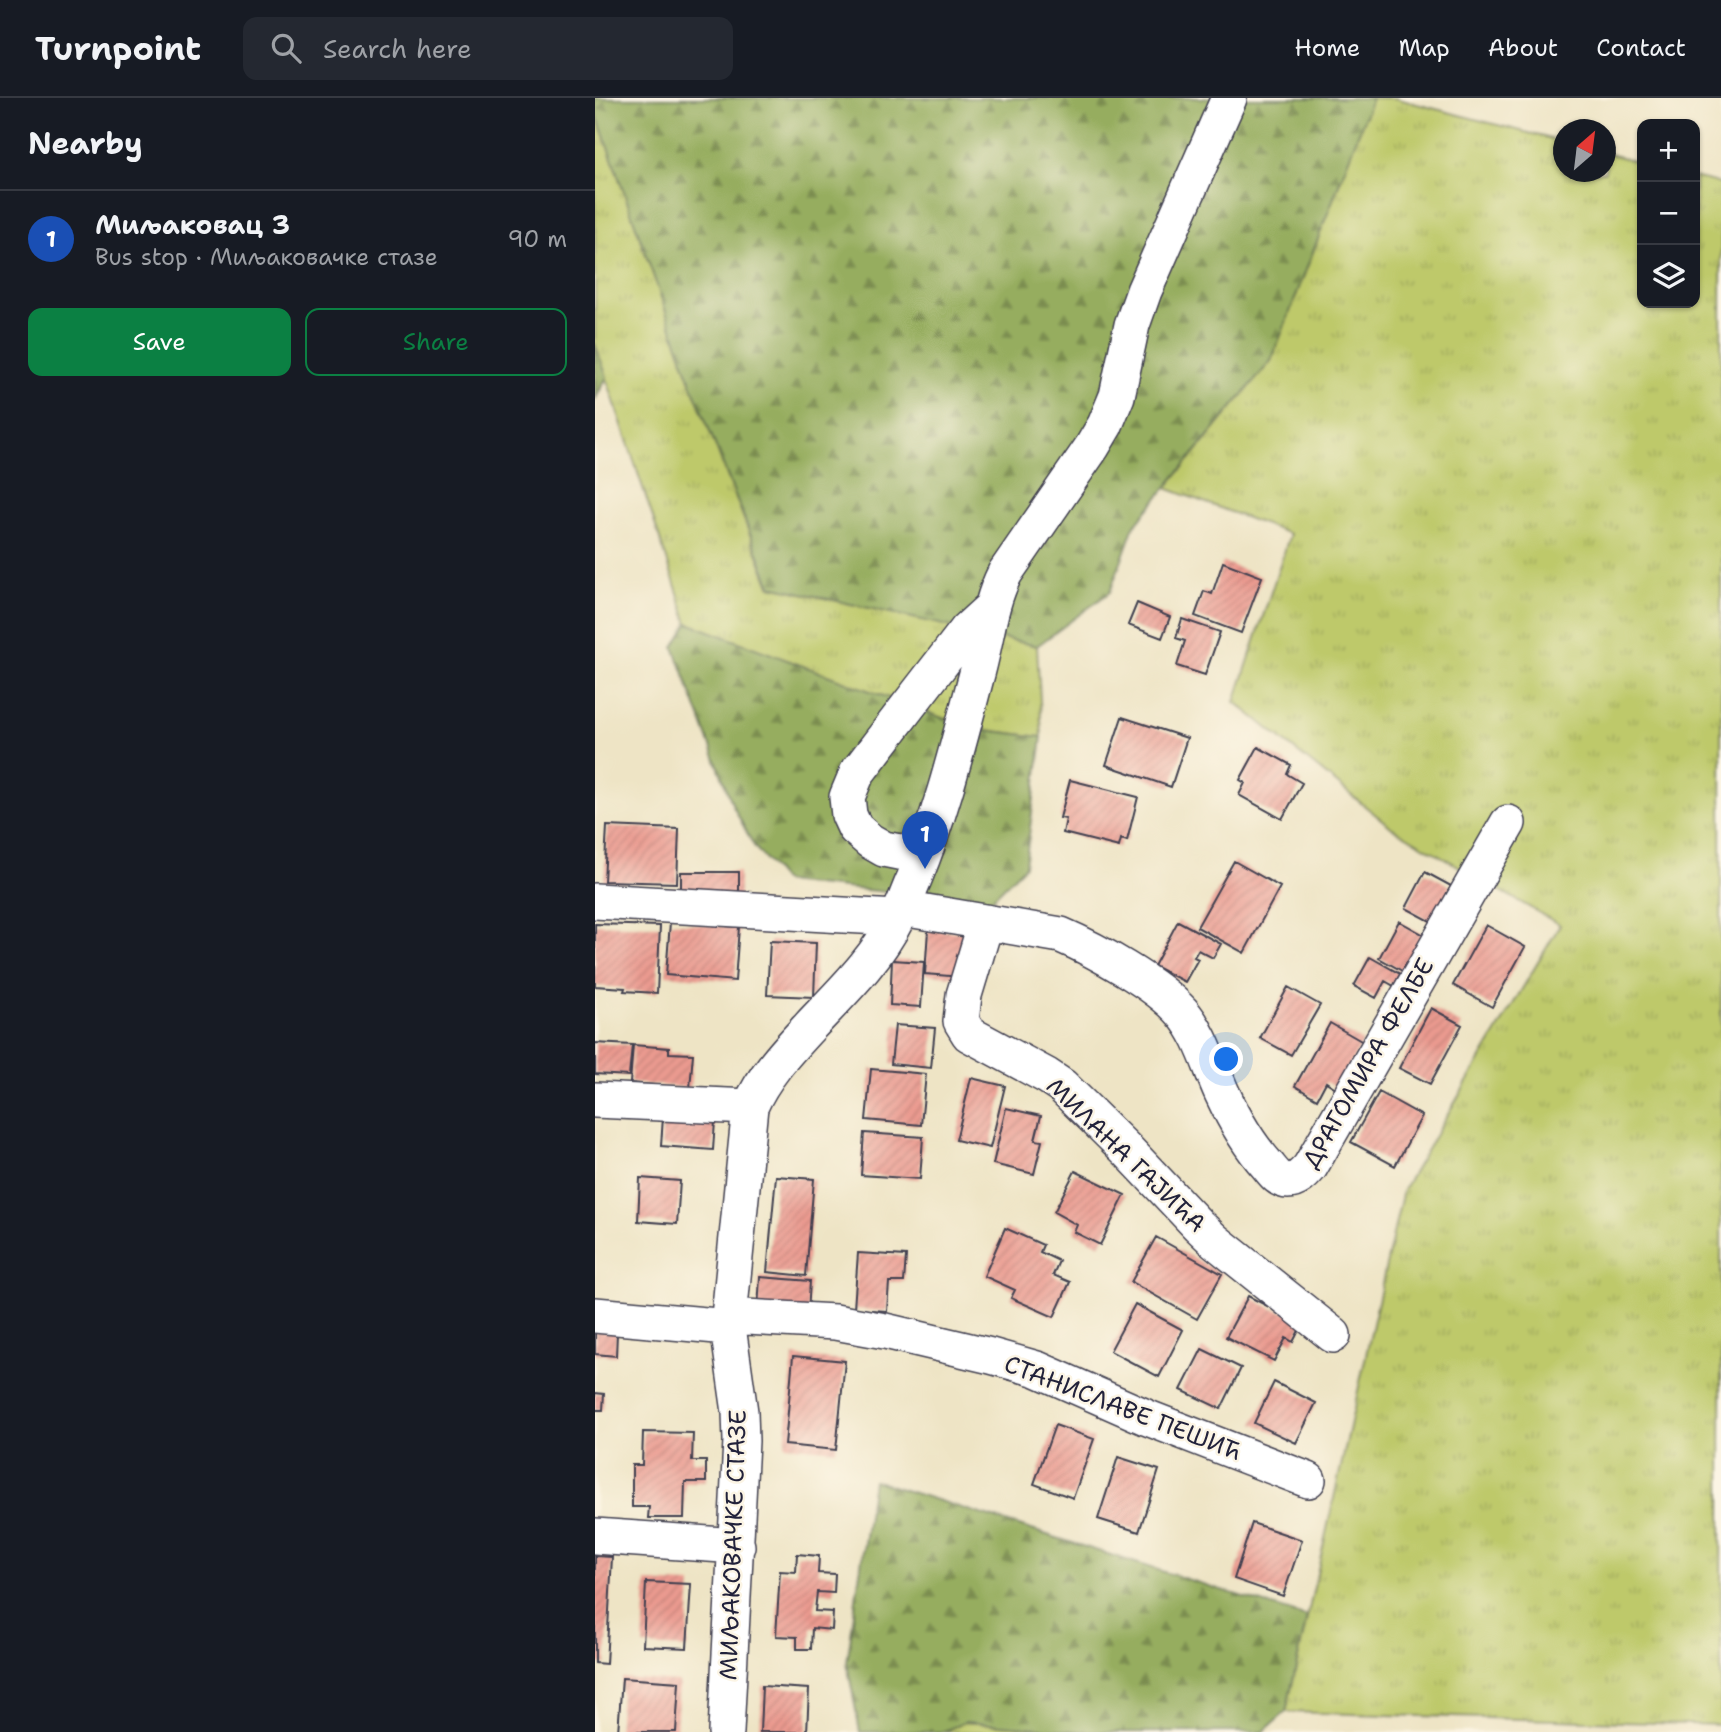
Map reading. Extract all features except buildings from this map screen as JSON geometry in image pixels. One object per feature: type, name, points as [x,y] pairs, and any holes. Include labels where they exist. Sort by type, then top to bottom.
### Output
[{"type":"street","name":"МИЉАКОВАЧКЕ СТАЗЕ","points":[[726,1732],[741,1432],[728,1321],[750,1107],[758,1088],[771,1070],[868,964],[899,913],[939,813],[968,710],[996,590],[1105,425],[1117,396],[1132,325],[1144,291],[1229,98]]},
{"type":"street","points":[[927,846],[898,852],[884,849],[870,841],[855,828],[849,815],[847,797],[857,773],[967,630],[990,609]]},
{"type":"street","name":"ДРАГОМИРА ФЕЛБЕ","points":[[595,901],[899,913],[986,922],[1061,935],[1124,969],[1169,1000],[1183,1014],[1195,1032],[1223,1094],[1249,1140],[1277,1177],[1285,1182],[1301,1177],[1310,1167],[1508,823]]},
{"type":"street","name":"МИЛАНА ГАЈИЋА","points":[[986,922],[964,995],[961,1021],[969,1034],[1062,1086],[1215,1241],[1333,1335]]},
{"type":"street","points":[[595,1100],[750,1107]]},
{"type":"street","name":"СТАНИСЛАВЕ ПЕШИЋ","points":[[595,1315],[847,1324],[885,1331],[1037,1369],[1147,1418],[1308,1480]]},
{"type":"street","points":[[595,1535],[737,1546]]},
{"type":"green space","points":[[595,98],[1372,98],[1271,361],[1134,526],[1110,592],[1037,646],[771,586],[694,391],[595,110]]},
{"type":"green space","points":[[1372,98],[1394,98],[1553,139],[1553,182],[1616,182],[1616,156],[1637,162],[1637,308],[1700,308],[1700,178],[1721,184],[1721,1725],[1286,1712],[1403,1190],[1560,925],[1391,827],[1235,702],[1290,534],[1166,488],[1271,361]]},
{"type":"green space","points":[[595,110],[694,391],[770,586],[1037,646],[1042,737],[969,728],[688,623],[595,344]]},
{"type":"green space","points":[[595,344],[607,377],[595,400]]},
{"type":"green space","points":[[688,623],[969,728],[1042,737],[1025,866],[989,902],[784,882],[754,846],[733,806],[674,647]]},
{"type":"green space","points":[[873,1480],[1307,1617],[1286,1712],[1263,1732],[1087,1732],[965,1722],[942,1732],[860,1732],[847,1663]]},
{"type":"green space","points":[[964,1722],[1087,1732],[942,1732]]},
{"type":"place","name":"Миљаковац 3","points":[[925,869]]}]
